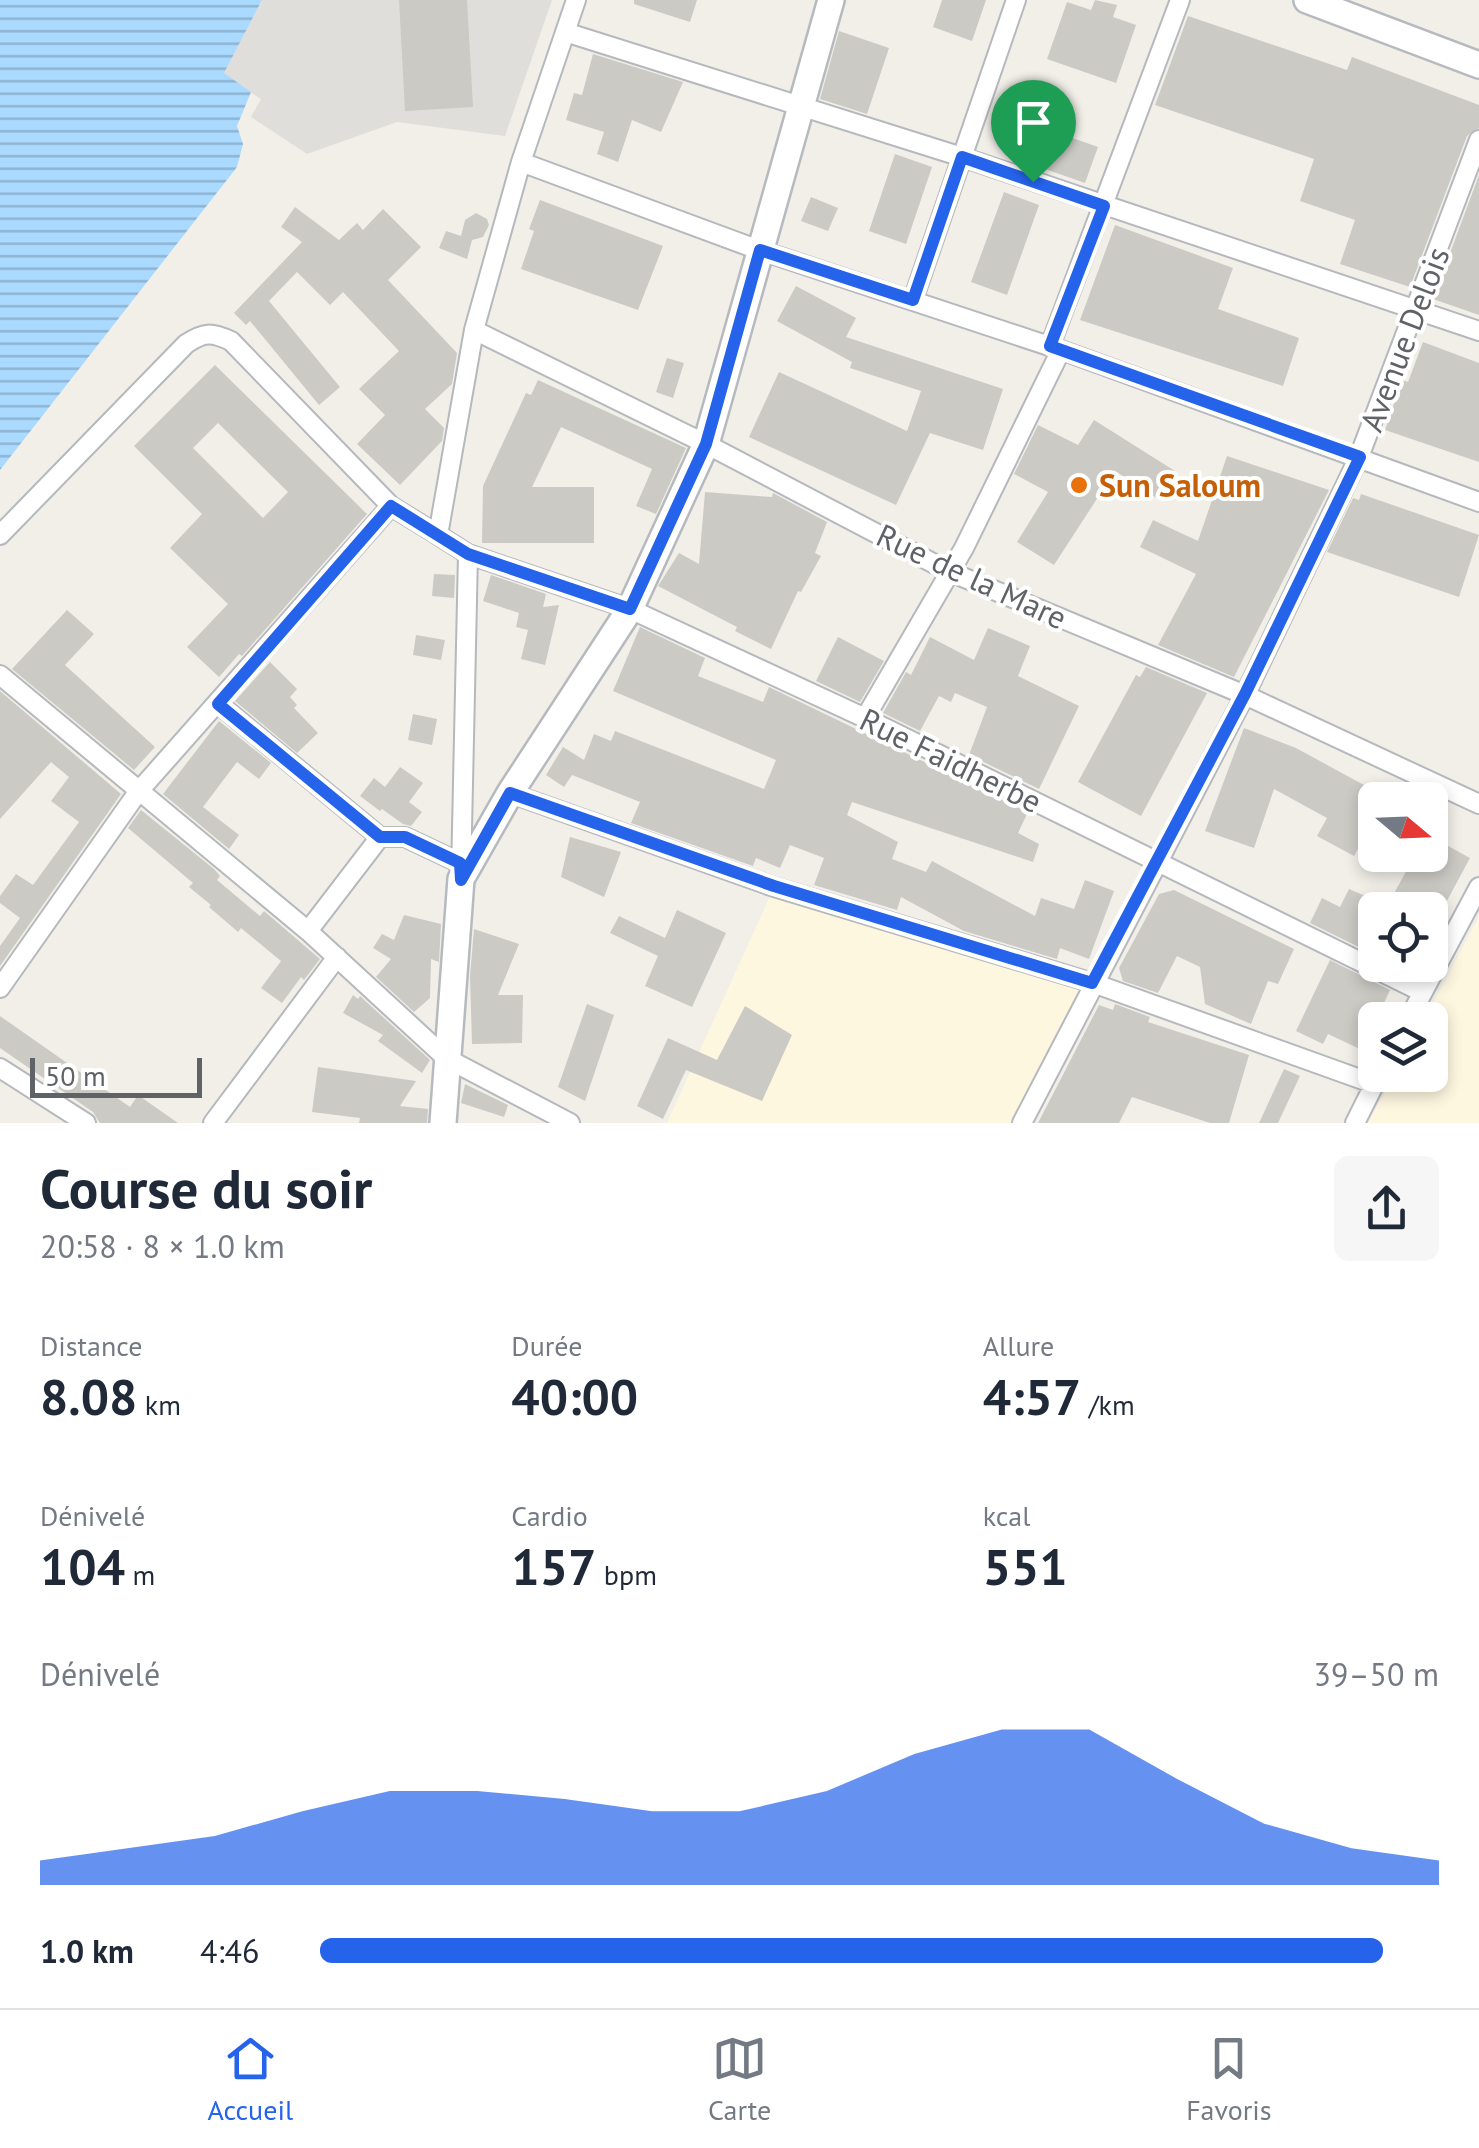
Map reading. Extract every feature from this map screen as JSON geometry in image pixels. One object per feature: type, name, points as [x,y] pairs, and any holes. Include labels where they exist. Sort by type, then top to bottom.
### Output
[{"type":"street","points":[[438,535],[474,330],[521,162],[576,0]]},
{"type":"street","points":[[461,871],[630,609],[706,444],[831,0]]},
{"type":"street","points":[[913,300],[1016,0]]},
{"type":"street","points":[[866,718],[964,548],[1056,348],[1180,0]]},
{"type":"street","points":[[1307,0],[1479,65]]},
{"type":"street","points":[[565,32],[962,157],[1479,332]]},
{"type":"street","name":"Avenue Delois","points":[[1022,1123],[1245,694],[1360,457],[1479,140]]},
{"type":"street","points":[[521,162],[760,250],[1056,348],[1479,502]]},
{"type":"street","name":"Rue de la Mare","points":[[474,330],[706,444],[948,571],[1245,694],[1479,804]]},
{"type":"street","name":"Rue Faidherbe","points":[[0,534],[186,344],[200,334],[212,332],[230,341],[391,506],[468,554],[630,609],[866,718],[1422,992]]},
{"type":"street","points":[[0,988],[138,792],[391,506]]},
{"type":"street","points":[[443,1123],[461,871],[468,554]]},
{"type":"street","points":[[0,675],[308,931],[446,1058],[568,1122]]},
{"type":"street","points":[[218,704],[380,837],[405,837],[461,871]]},
{"type":"street","points":[[510,793],[774,886],[1092,983],[1358,1074]]},
{"type":"street","points":[[308,931],[380,837]]},
{"type":"street","points":[[1417,1002],[1479,887]]},
{"type":"street","points":[[213,1123],[337,958]]},
{"type":"street","points":[[0,1068],[86,1123]]},
{"type":"street","points":[[1355,1123],[1371,1092]]},
{"type":"shaded area","points":[[262,0],[552,0],[505,136],[397,122],[307,154],[251,117],[261,99],[223,74]]},
{"type":"shaded area","points":[[771,894],[1082,986],[1013,1123],[667,1123]]},
{"type":"shaded area","points":[[1479,917],[1479,1123],[1368,1123],[1385,1092],[1448,1092],[1448,1002],[1434,1002],[1444,982],[1448,982]]},
{"type":"water","points":[[0,0],[262,0],[224,73],[251,92],[237,126],[243,144],[237,167],[0,470]]},
{"type":"building","points":[[399,0],[467,0],[473,107],[405,111]]},
{"type":"building","points":[[634,0],[697,0],[690,22],[634,4]]},
{"type":"building","points":[[942,0],[986,0],[972,41],[933,27]]},
{"type":"building","points":[[1095,0],[1117,5],[1113,17],[1136,25],[1116,83],[1047,59],[1067,2],[1091,10]]},
{"type":"building","points":[[1188,16],[1347,70],[1352,57],[1479,105],[1479,128],[1467,136],[1410,287],[1340,264],[1355,220],[1300,201],[1314,159],[1155,105]]},
{"type":"building","points":[[839,31],[889,48],[867,114],[820,99]]},
{"type":"building","points":[[593,54],[683,82],[661,132],[632,120],[618,162],[597,154],[604,132],[566,120],[574,93],[582,95]]},
{"type":"building","points":[[1030,123],[1098,147],[1085,183],[1005,155],[1012,134],[1024,138]]},
{"type":"building","points":[[895,154],[932,167],[906,244],[869,231]]},
{"type":"building","points":[[1479,175],[1479,315],[1433,299]]},
{"type":"building","points":[[1004,192],[1039,205],[1007,295],[971,282]]},
{"type":"building","points":[[811,197],[838,208],[828,231],[801,221]]},
{"type":"building","points":[[540,200],[663,246],[638,310],[521,269]]},
{"type":"building","points":[[295,207],[339,240],[357,223],[363,230],[383,209],[421,247],[388,280],[457,353],[452,384],[425,409],[444,428],[442,441],[400,485],[357,444],[385,415],[359,389],[399,351],[343,292],[330,305],[297,272],[269,301],[340,387],[319,405],[250,321],[246,325],[234,313],[302,242],[281,227]]},
{"type":"building","points":[[476,213],[487,219],[489,225],[483,237],[472,240],[467,259],[439,248],[446,231],[461,236],[465,220]]},
{"type":"building","points":[[1115,225],[1233,268],[1218,309],[1299,338],[1283,386],[1080,320]]},
{"type":"building","points":[[796,286],[856,318],[846,337],[1003,389],[983,450],[930,433],[896,505],[749,437],[779,372],[907,431],[921,391],[850,368],[852,362],[777,321]]},
{"type":"building","points":[[1423,342],[1479,363],[1479,462],[1385,430],[1402,380],[1408,382]]},
{"type":"building","points":[[667,358],[684,363],[673,398],[656,392]]},
{"type":"building","points":[[215,365],[367,514],[219,677],[187,647],[228,604],[170,548],[202,514],[134,446]],"holes":[[[218,423],[288,492],[263,518],[193,448]]]},
{"type":"building","points":[[538,380],[686,448],[656,514],[636,506],[652,469],[561,427],[532,487],[594,487],[594,543],[482,543],[483,486],[526,393],[531,395]]},
{"type":"building","name":"Sun Saloum","points":[[1094,420],[1175,471],[1158,499],[1115,471],[1054,565],[1017,542],[1048,492],[1014,474],[1038,425],[1078,445]]},
{"type":"building","points":[[1227,456],[1329,490],[1234,677],[1158,645],[1196,574],[1140,547],[1153,520],[1198,541]]},
{"type":"building","points":[[705,492],[772,497],[773,493],[827,522],[815,553],[821,556],[801,592],[798,591],[771,649],[658,586],[679,553],[699,564]]},
{"type":"building","points":[[1361,494],[1479,535],[1459,597],[1327,552],[1353,498],[1359,500]]},
{"type":"building","points":[[434,574],[455,575],[454,598],[432,596]]},
{"type":"building","points":[[491,575],[546,594],[543,607],[559,605],[545,665],[521,659],[528,630],[516,627],[519,613],[483,601]]},
{"type":"building","points":[[67,610],[94,634],[65,665],[155,747],[134,770],[12,669]]},
{"type":"building","points":[[640,627],[705,658],[698,676],[763,702],[769,687],[1028,812],[1018,833],[1039,844],[1033,862],[852,802],[847,815],[898,842],[892,859],[926,872],[932,861],[1035,916],[1041,898],[1074,909],[1085,880],[1114,891],[1089,959],[1060,948],[1057,959],[964,931],[901,897],[897,910],[814,885],[824,858],[790,845],[780,868],[756,858],[753,866],[631,823],[640,802],[572,775],[564,787],[546,775],[563,747],[584,760],[594,734],[611,741],[615,731],[764,789],[776,760],[613,691]]},
{"type":"building","points":[[988,628],[1030,646],[1018,676],[1079,706],[1039,789],[969,755],[987,707],[955,693],[951,702],[939,696],[920,731],[883,713],[906,672],[911,675],[930,637],[974,660]]},
{"type":"building","points":[[416,635],[445,640],[441,660],[413,655]]},
{"type":"building","points":[[838,637],[884,661],[860,702],[816,681]]},
{"type":"building","points":[[270,662],[297,689],[290,697],[297,705],[294,708],[318,733],[297,753],[235,701]]},
{"type":"building","points":[[1146,667],[1207,693],[1141,816],[1078,782],[1136,675],[1140,677]]},
{"type":"building","points":[[0,691],[121,794],[0,966],[0,946],[20,918],[0,903],[0,896],[16,874],[33,885],[79,822],[51,801],[69,777],[51,762],[0,819]]},
{"type":"building","points":[[413,714],[437,719],[432,745],[408,740]]},
{"type":"building","points":[[219,721],[271,763],[259,779],[237,762],[203,807],[239,835],[229,849],[163,794]]},
{"type":"building","points":[[1244,728],[1296,748],[1358,782],[1358,849],[1354,856],[1317,836],[1327,818],[1274,789],[1254,848],[1205,831]]},
{"type":"building","points":[[400,767],[423,783],[409,802],[422,812],[411,826],[360,796],[374,778],[385,787]]},
{"type":"building","points":[[141,810],[214,869],[220,876],[217,880],[260,916],[264,911],[320,959],[282,1003],[261,988],[281,961],[209,907],[189,887],[193,883],[128,828]]},
{"type":"building","points":[[570,837],[621,852],[604,897],[561,877]]},
{"type":"building","points":[[1448,846],[1470,858],[1448,899],[1448,892],[1395,892],[1406,872],[1448,872]]},
{"type":"building","points":[[1349,889],[1358,893],[1358,947],[1310,923],[1322,898],[1340,907]]},
{"type":"building","points":[[1174,890],[1294,949],[1278,984],[1268,981],[1251,1024],[1205,1004],[1200,967],[1177,956],[1158,993],[1123,981],[1119,968],[1159,894]]},
{"type":"building","points":[[677,910],[726,933],[692,1007],[645,986],[658,956],[610,933],[619,916],[665,938]]},
{"type":"building","points":[[404,915],[441,924],[439,962],[431,959],[430,998],[414,1012],[376,977],[391,959],[373,948],[382,934],[394,940]]},
{"type":"building","points":[[474,929],[519,944],[498,995],[523,995],[522,1043],[472,1044],[470,976]]},
{"type":"building","points":[[1330,960],[1358,974],[1358,982],[1374,982],[1390,990],[1384,1002],[1358,1002],[1358,1048],[1328,1034],[1323,1044],[1296,1031]]},
{"type":"building","points":[[353,995],[358,999],[360,996],[430,1060],[422,1073],[378,1041],[383,1035],[343,1013]]},
{"type":"building","points":[[587,1004],[614,1015],[585,1101],[558,1087]]},
{"type":"building","points":[[1115,1004],[1150,1017],[1148,1022],[1249,1055],[1229,1123],[1210,1123],[1132,1097],[1119,1123],[1038,1123],[1099,1005],[1113,1010]]},
{"type":"building","points":[[745,1006],[792,1035],[762,1101],[686,1070],[663,1119],[637,1106],[668,1038],[717,1060]]},
{"type":"building","points":[[0,1016],[130,1107],[138,1095],[178,1123],[100,1123],[93,1112],[0,1048]]},
{"type":"building","points":[[318,1067],[416,1081],[400,1106],[428,1109],[427,1123],[359,1123],[360,1118],[312,1112]]},
{"type":"building","points":[[1284,1069],[1300,1076],[1278,1123],[1259,1123]]},
{"type":"building","points":[[465,1084],[508,1105],[504,1117],[461,1103]]},
{"type":"place","name":"Sun Saloum","points":[[1079,485]]},
{"type":"route","points":[[962,157],[1033,182],[1104,206],[1050,346],[1360,457],[1245,694],[1092,983],[774,886],[510,793],[461,880],[460,863],[405,837],[380,837],[218,704],[391,506],[468,554],[630,609],[706,444],[760,250],[913,300],[962,157]]}]
